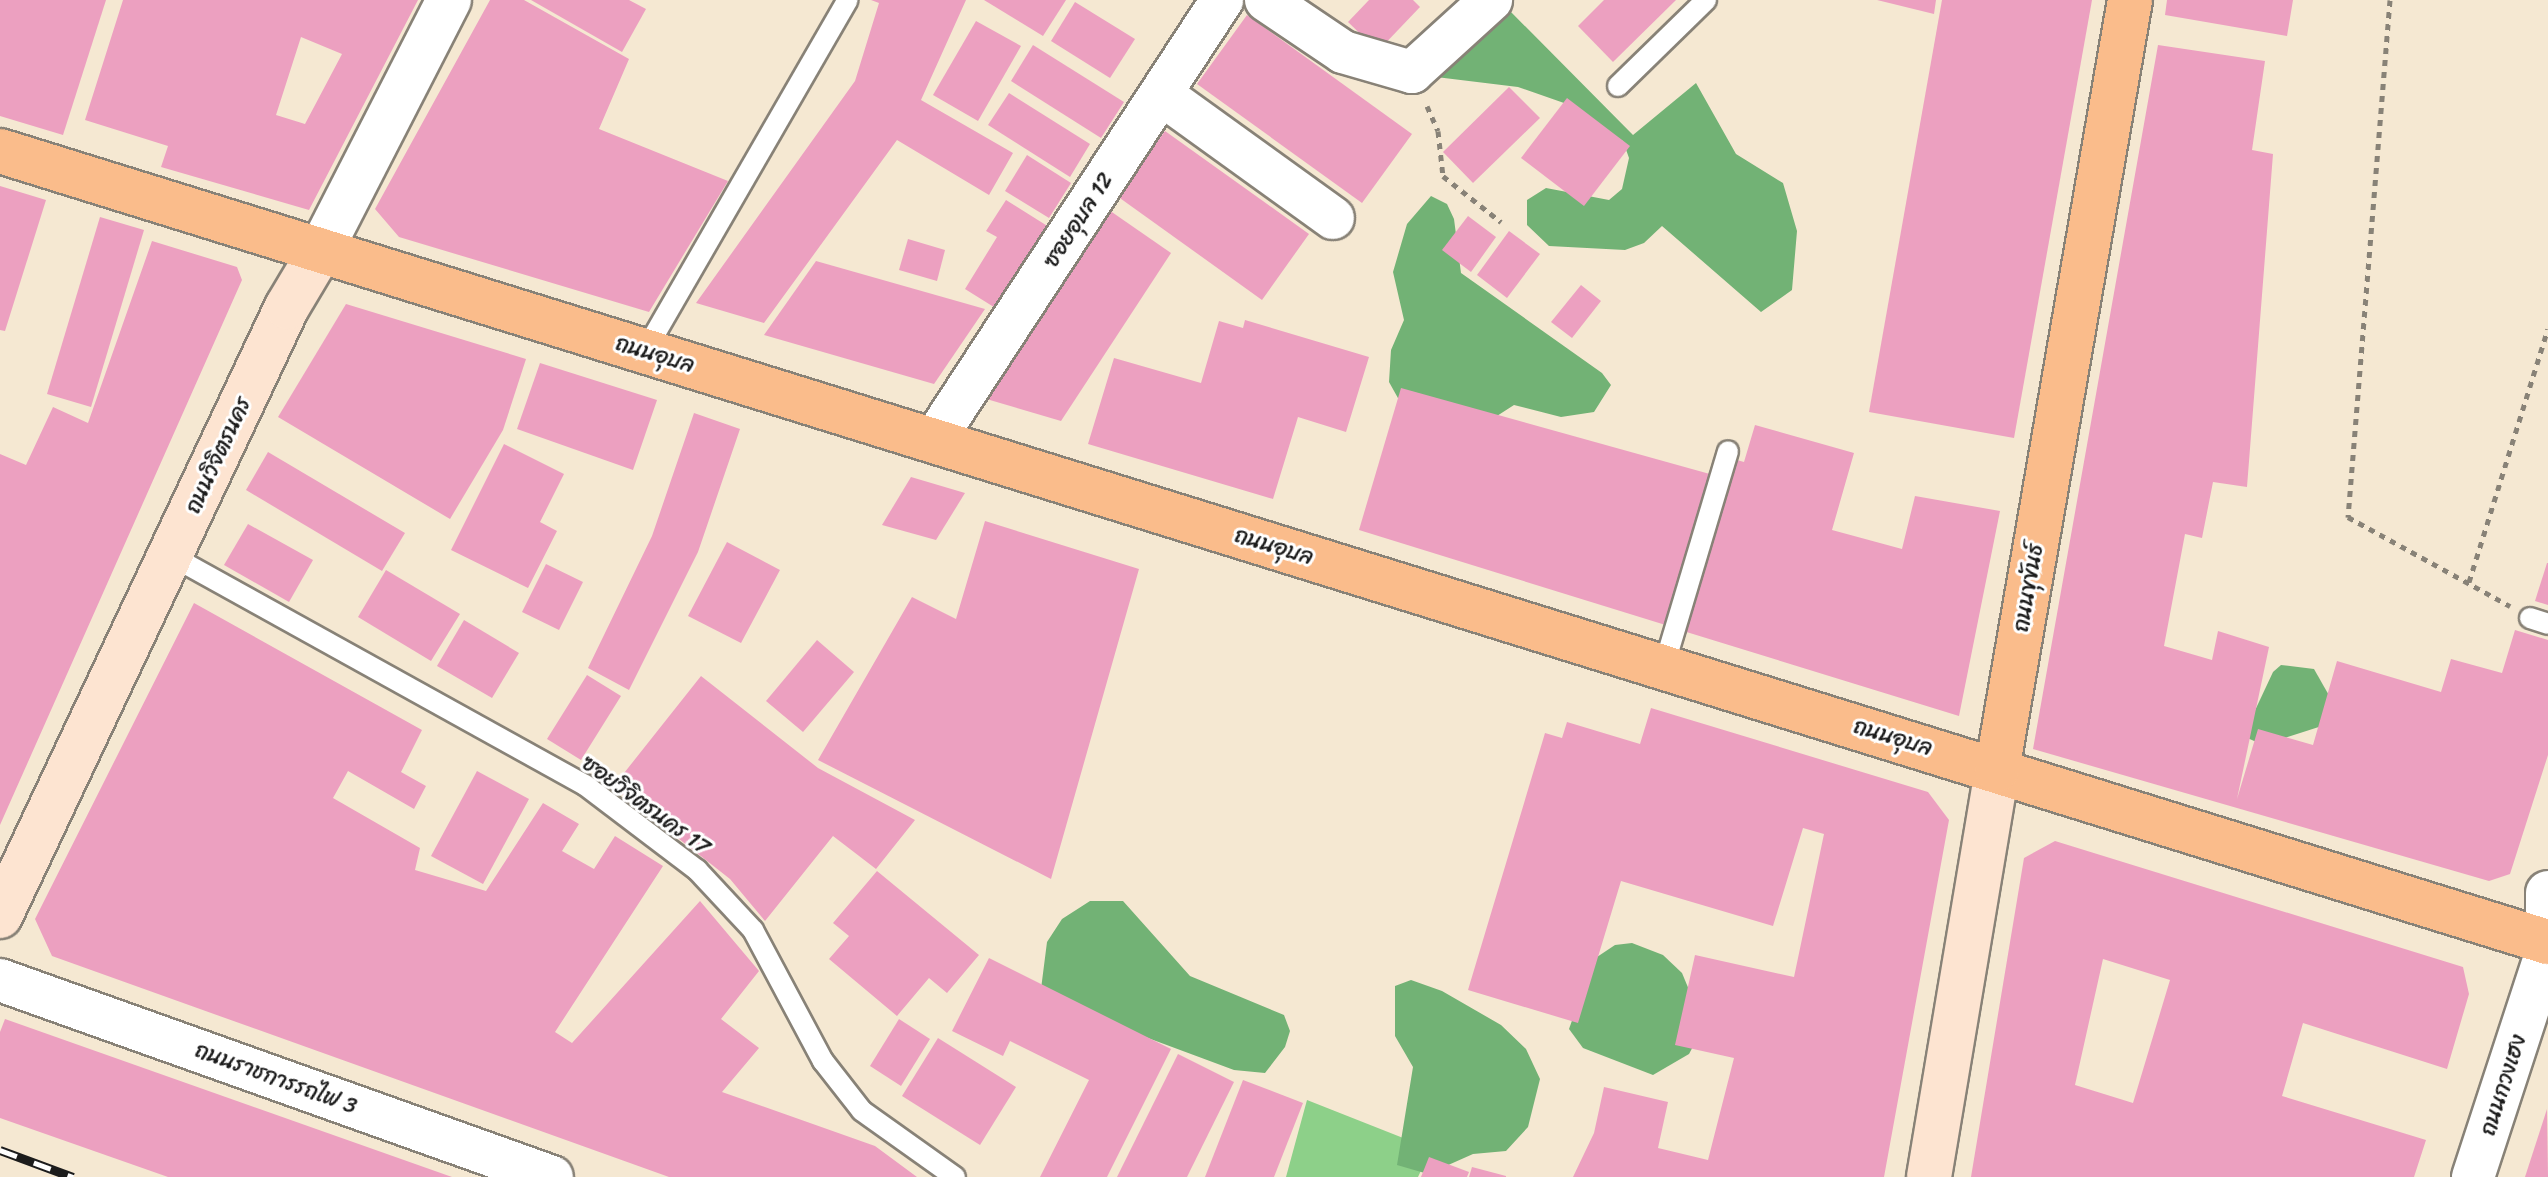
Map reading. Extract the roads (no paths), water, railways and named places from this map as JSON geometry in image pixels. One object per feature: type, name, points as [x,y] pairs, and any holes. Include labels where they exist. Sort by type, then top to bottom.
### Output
[{"type":"main road","name":"ถนนขุขันธ์","points":[[1929,1177],[2130,0]]},
{"type":"main road","name":"ถนนอุบล","points":[[0,151],[1664,666],[2548,945]]},
{"type":"main road","name":"ถนนวิจิตรนคร","points":[[0,916],[287,307],[321,250]]},
{"type":"street","name":"ถนนวิจิตรนคร","points":[[321,250],[449,0]]},
{"type":"street","name":"ซอยอุบล 12","points":[[934,440],[1222,0]]},
{"type":"street","points":[[1266,0],[1343,52],[1412,72],[1491,0]]},
{"type":"street","points":[[1161,94],[1333,218]]},
{"type":"street","points":[[2548,893],[2548,927]]},
{"type":"street","name":"ถนนกวงเฮง","points":[[2473,1177],[2548,945]]},
{"type":"street","name":"ถนนราชการรถไฟ 3","points":[[0,980],[552,1177]]},
{"type":"lane","points":[[645,351],[848,0]]},
{"type":"lane","points":[[1618,86],[1706,0]]},
{"type":"lane","points":[[1664,666],[1728,451]]},
{"type":"lane","name":"ซอยวิจิตรนคร 17","points":[[170,555],[585,785],[697,870],[753,930],[823,1061],[862,1111],[955,1177]]},
{"type":"railway","points":[[0,1150],[73,1177]]}]
